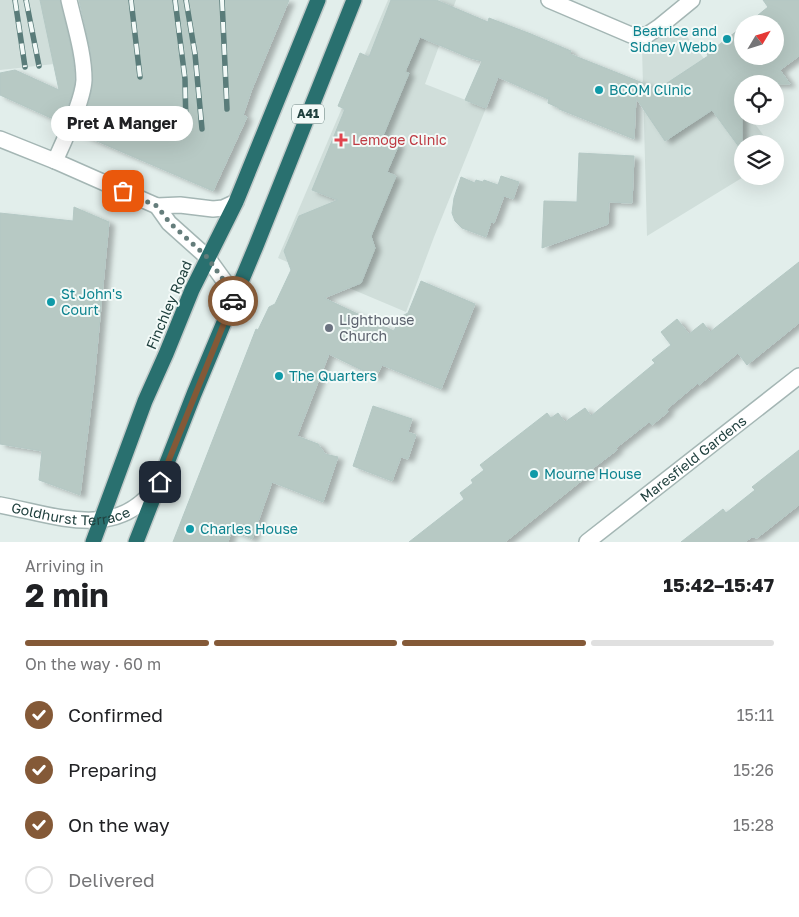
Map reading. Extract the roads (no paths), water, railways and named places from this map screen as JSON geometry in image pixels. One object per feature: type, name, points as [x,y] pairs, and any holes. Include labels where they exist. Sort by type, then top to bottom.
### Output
[{"type":"highway","name":"Finchley Road","points":[[92,542],[145,401],[207,257],[236,202],[318,0]]},
{"type":"highway","name":"A41","points":[[136,542],[354,0]]},
{"type":"street","points":[[55,161],[76,110],[84,82],[82,62],[69,0]]},
{"type":"street","points":[[549,0],[631,35],[647,35],[659,28],[692,0]]},
{"type":"street","points":[[0,139],[157,206],[180,205],[213,209],[224,208],[236,202]]},
{"type":"street","points":[[157,206],[170,223],[207,257],[225,282],[234,299]]},
{"type":"street","name":"Maresfield Gardens","points":[[587,542],[799,376]]},
{"type":"street","name":"Goldhurst Terrace","points":[[0,505],[89,522],[122,515],[150,496],[160,482]]},
{"type":"railway","points":[[15,0],[25,67]]},
{"type":"railway","points":[[26,0],[39,66]]},
{"type":"railway","points":[[131,0],[140,77]]},
{"type":"railway","points":[[175,0],[185,79],[186,128]]},
{"type":"railway","points":[[186,0],[195,54],[202,129]]},
{"type":"railway","points":[[222,0],[227,109]]},
{"type":"place","name":"Beatrice and Sidney Webb","points":[[727,39]]},
{"type":"place","name":"BCOM Clinic","points":[[599,90]]},
{"type":"place","name":"Lemoge Clinic","points":[[341,140]]},
{"type":"place","name":"Pret A Manger","points":[[123,191]]},
{"type":"place","name":"St John's Court","points":[[51,302]]},
{"type":"place","name":"Lighthouse Church","points":[[329,328]]},
{"type":"place","name":"The Quarters","points":[[279,376]]},
{"type":"place","name":"Mourne House","points":[[534,474]]},
{"type":"place","name":"Charles House","points":[[190,529]]}]
